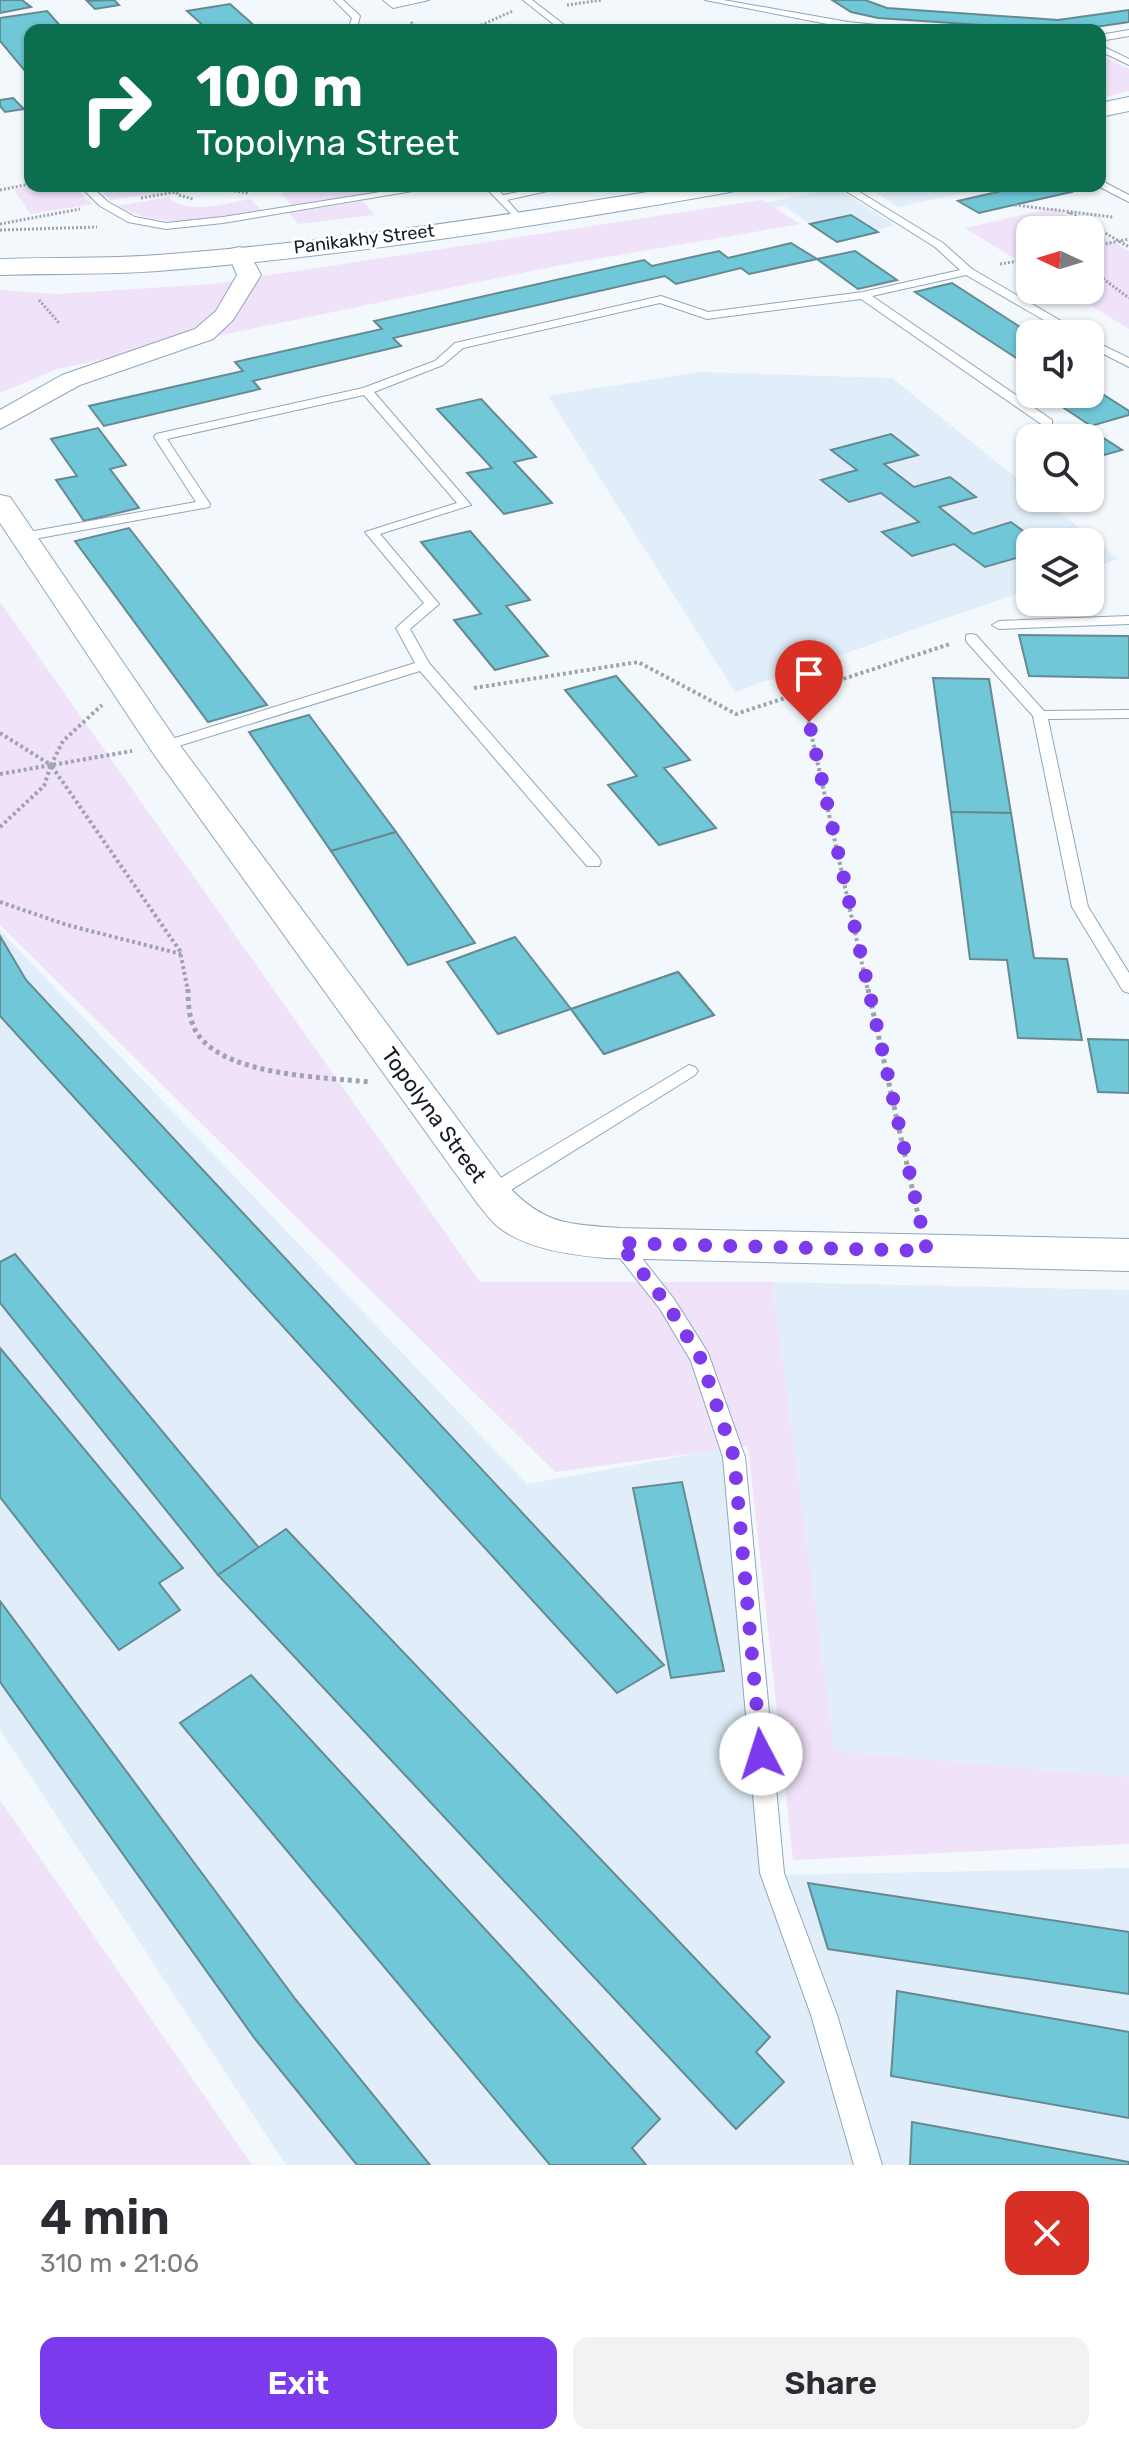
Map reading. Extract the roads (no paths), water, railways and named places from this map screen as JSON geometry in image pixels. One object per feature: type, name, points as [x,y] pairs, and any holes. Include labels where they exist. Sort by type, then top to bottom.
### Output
[{"type":"street","points":[[1106,109],[1129,104]]},
{"type":"street","name":"Panikakhy Street","points":[[7,265],[143,264],[239,254],[519,219],[688,192]]},
{"type":"street","points":[[0,421],[71,380],[204,334],[225,315],[249,275],[239,254]]},
{"type":"street","name":"Topolyna Street","points":[[0,503],[164,746],[491,1193],[512,1216],[545,1232],[578,1240],[619,1243],[1129,1255]]},
{"type":"lane","points":[[338,0],[357,18],[354,24]]},
{"type":"lane","points":[[387,0],[393,5],[425,0]]},
{"type":"lane","points":[[709,0],[842,24]]},
{"type":"lane","points":[[530,2],[559,24]]},
{"type":"lane","points":[[1106,37],[1129,33]]},
{"type":"lane","points":[[1106,51],[1129,62]]},
{"type":"lane","points":[[1106,186],[1129,199]]},
{"type":"lane","points":[[91,192],[104,204],[132,220],[166,226],[399,192]]},
{"type":"lane","points":[[496,192],[519,219]]},
{"type":"lane","points":[[502,198],[534,192]]},
{"type":"lane","points":[[853,192],[939,245],[968,271],[1052,320]]},
{"type":"lane","points":[[23,537],[204,504],[160,437],[367,391],[439,363],[459,345],[661,299],[707,316],[863,295],[968,271]]},
{"type":"lane","points":[[863,295],[1048,423]]},
{"type":"lane","points":[[1104,350],[1129,363]]},
{"type":"lane","points":[[367,391],[465,505],[372,532],[432,604],[403,628],[423,665],[593,862]]},
{"type":"lane","points":[[999,625],[1129,620]]},
{"type":"lane","points":[[971,638],[1040,715],[1080,907],[1129,987]]},
{"type":"lane","points":[[164,746],[423,665]]},
{"type":"lane","points":[[1040,715],[1129,714]]},
{"type":"lane","points":[[491,1193],[689,1071]]},
{"type":"lane","points":[[619,1243],[667,1304],[701,1359],[734,1457],[772,1873],[824,2015],[868,2165]]}]
